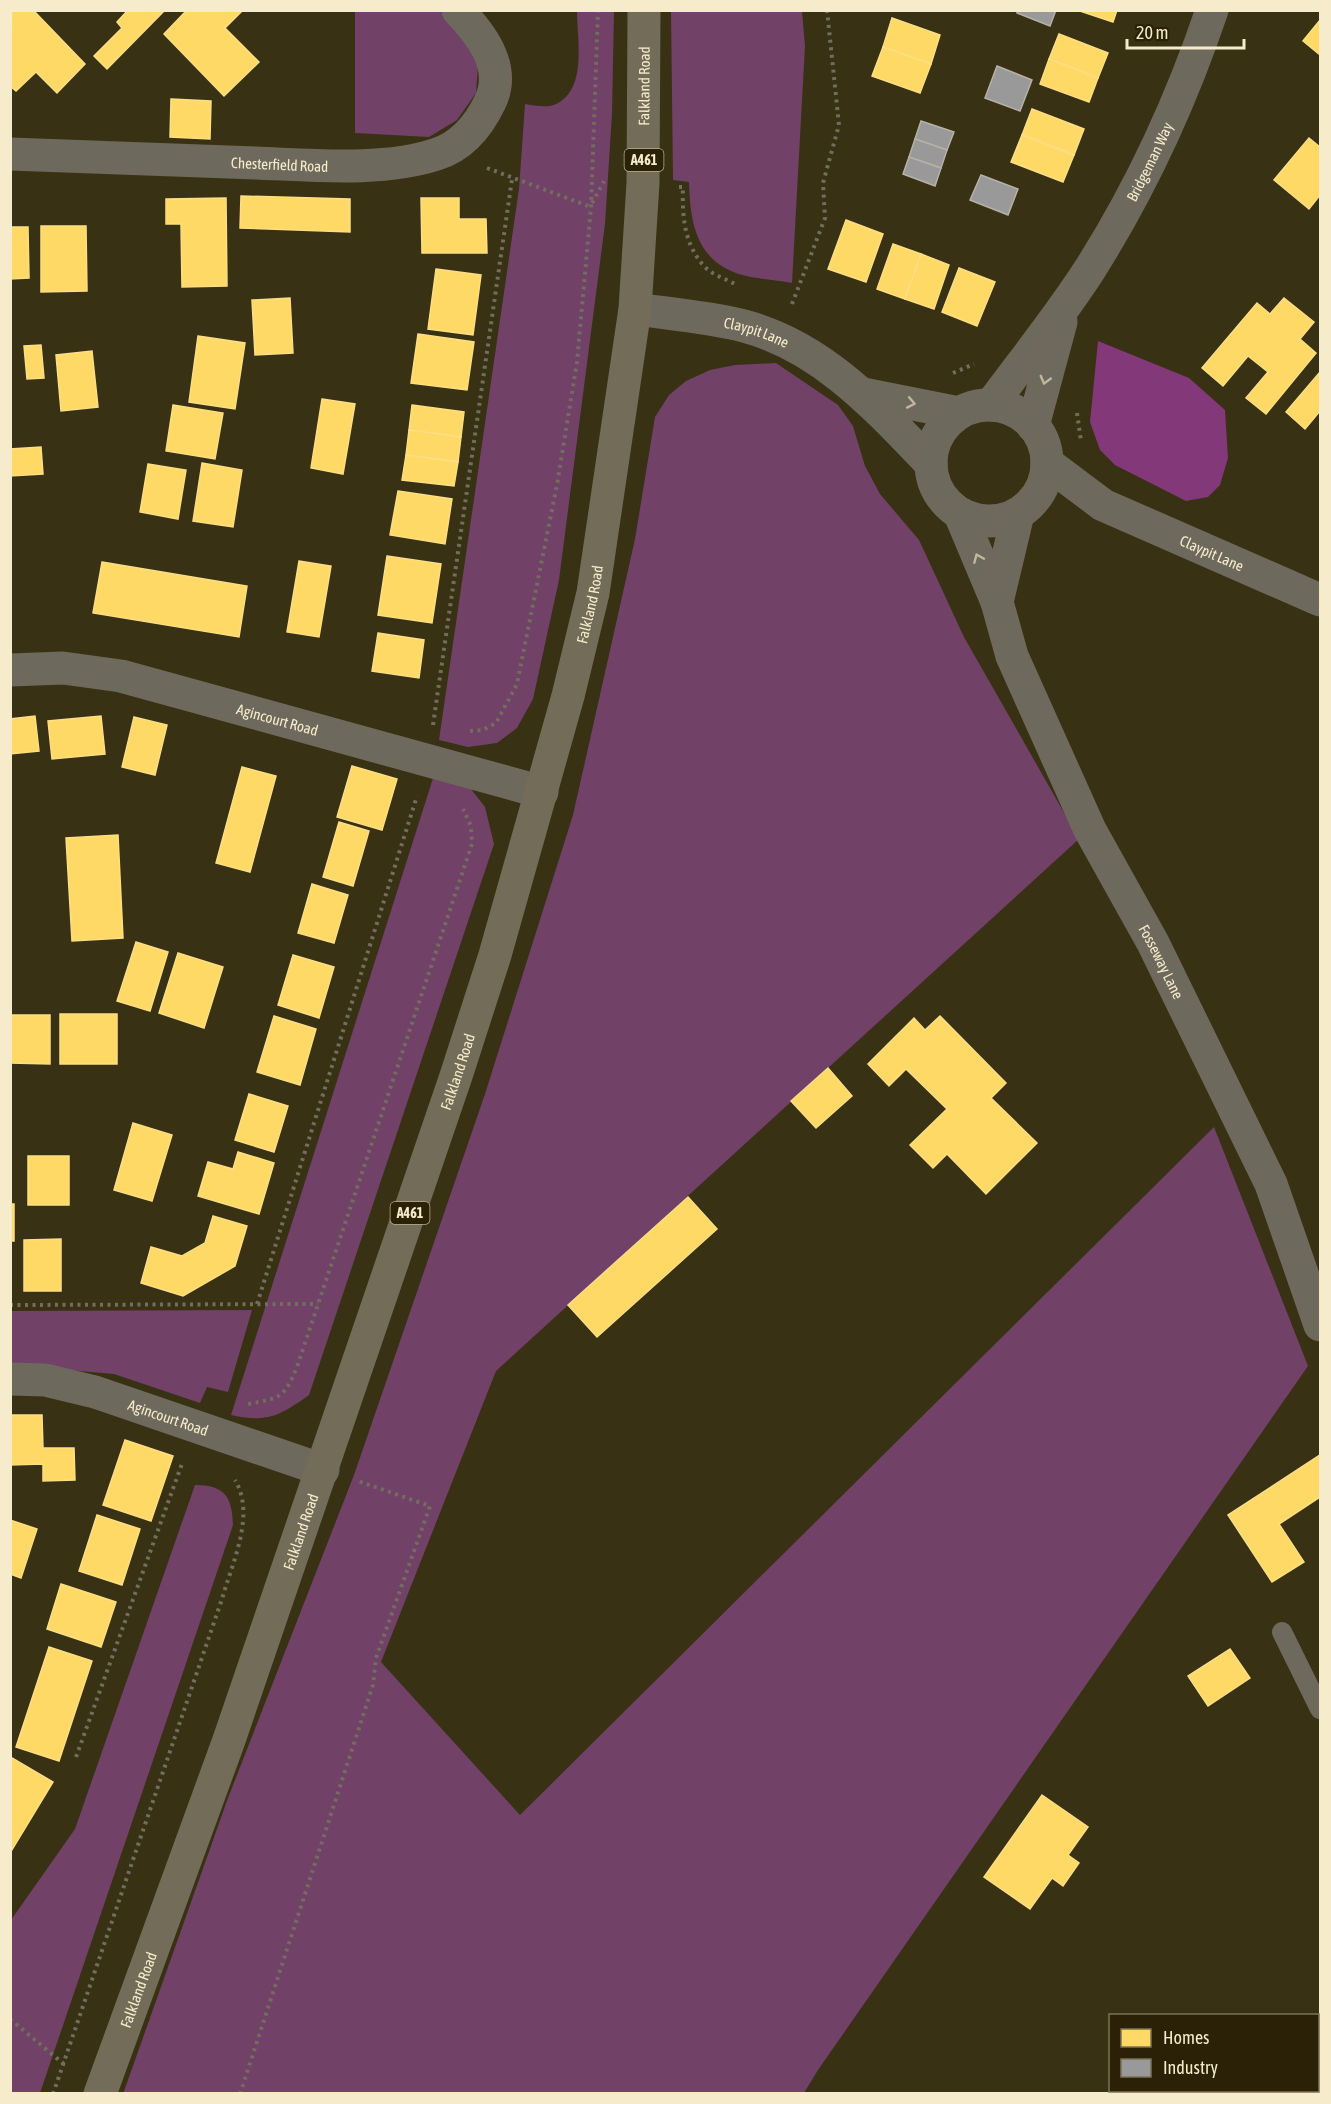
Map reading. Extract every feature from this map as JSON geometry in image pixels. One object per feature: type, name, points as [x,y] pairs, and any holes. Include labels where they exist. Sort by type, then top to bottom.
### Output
[{"type":"highway","name":"Falkland Road","points":[[100,2094],[229,1740],[323,1470],[495,955],[542,792],[593,593],[635,309],[643,183],[644,10]]},
{"type":"street","name":"Chesterfield Road","points":[[10,154],[352,166],[437,154],[460,143],[484,114],[495,92],[496,69],[483,41],[458,10]]},
{"type":"street","name":"Bridgeman Way","points":[[991,405],[1066,303],[1101,250],[1142,174],[1181,91],[1212,10]]},
{"type":"street","name":"Bridgeman Way","points":[[1033,426],[1066,303]]},
{"type":"street","name":"Claypit Lane","points":[[635,309],[746,326],[788,343],[843,377],[863,394],[931,464]]},
{"type":"street","name":"Claypit Lane","points":[[863,394],[960,413]]},
{"type":"street","points":[[991,405],[1022,415],[1033,426],[1044,443],[1047,463],[1044,483],[1026,507],[999,521],[978,521],[960,514],[944,501],[934,484],[931,464],[934,444],[944,426],[960,413],[975,407],[991,405]]},
{"type":"street","name":"Claypit Lane","points":[[1047,463],[1103,506],[1320,600]]},
{"type":"street","name":"Claypit Lane","points":[[1026,507],[1103,506]]},
{"type":"street","name":"Fosseway Lane","points":[[997,602],[1026,507]]},
{"type":"street","name":"Fosseway Lane","points":[[960,514],[997,602],[1012,656],[1090,830],[1153,943],[1271,1184],[1320,1325]]},
{"type":"street","name":"Agincourt Road","points":[[10,670],[63,668],[121,676],[447,763],[542,792]]},
{"type":"street","name":"Agincourt Road","points":[[10,1379],[45,1380],[95,1392],[323,1470]]},
{"type":"lane","points":[[1282,1632],[1320,1709]]},
{"type":"path","points":[[239,1405],[274,1399],[287,1390],[472,844],[471,826],[459,799],[440,796],[454,728],[472,732],[496,723],[517,684],[557,485],[577,362],[591,207],[598,10]]},
{"type":"path","points":[[789,311],[825,218],[824,183],[839,125],[827,10]]},
{"type":"path","points":[[460,143],[487,168],[591,207]]},
{"type":"path","points":[[683,187],[682,220],[697,257],[707,270],[739,286]]},
{"type":"path","points":[[946,374],[977,363]]},
{"type":"path","points":[[10,1305],[318,1304]]},
{"type":"path","points":[[76,1757],[195,1426]]},
{"type":"path","points":[[240,2094],[373,1685],[376,1658],[430,1506],[323,1470]]},
{"type":"path","points":[[53,2094],[222,1599],[245,1516],[243,1495],[236,1480],[228,1475]]},
{"type":"path","points":[[10,2019],[71,2072]]},
{"type":"shaded area","points":[[355,11],[440,11],[463,34],[478,66],[476,93],[457,120],[429,137],[355,133]]},
{"type":"shaded area","points":[[577,11],[614,11],[612,114],[605,224],[559,580],[533,699],[517,728],[497,743],[468,747],[439,740],[519,189],[525,104],[554,105],[565,98],[572,88],[576,77],[579,50]]},
{"type":"shaded area","points":[[671,11],[802,11],[805,46],[792,283],[731,271],[709,255],[696,233],[689,182],[673,180]]},
{"type":"shaded area","points":[[1098,341],[1189,378],[1225,410],[1228,458],[1220,485],[1208,497],[1186,501],[1115,465],[1100,450],[1090,422]]},
{"type":"shaded area","points":[[776,363],[838,405],[853,426],[865,466],[880,494],[919,540],[964,637],[1079,839],[496,1371],[381,1662],[520,1815],[1214,1127],[1308,1366],[804,2093],[123,2094],[228,1798],[354,1475],[485,1094],[573,815],[635,539],[655,417],[669,395],[686,381],[710,370],[735,365]]},
{"type":"shaded area","points":[[434,775],[464,780],[485,807],[494,844],[309,1395],[273,1416],[254,1418],[231,1415]]},
{"type":"shaded area","points":[[252,1310],[228,1392],[207,1387],[200,1403],[114,1374],[11,1365],[11,1311]]},
{"type":"shaded area","points":[[195,1485],[213,1487],[225,1494],[231,1507],[233,1525],[40,2093],[11,2093],[11,1920],[75,1829]]},
{"type":"building: Homes","points":[[12,10],[33,10],[85,64],[57,93],[36,72],[16,91],[10,86]]},
{"type":"building: Homes","points":[[128,10],[165,10],[107,69],[94,56],[122,28],[117,22]]},
{"type":"building: Homes","points":[[187,10],[243,10],[225,28],[259,62],[224,96],[164,34]]},
{"type":"building: Homes","points":[[1077,10],[1117,10],[1113,22]]},
{"type":"building: Homes","points":[[892,18],[940,35],[931,64],[883,47]]},
{"type":"building: Homes","points":[[1320,20],[1320,55],[1303,41]]},
{"type":"building: Homes","points":[[1059,34],[1108,53],[1098,78],[1049,59]]},
{"type":"building: Homes","points":[[883,47],[931,64],[920,93],[872,76]]},
{"type":"building: Homes","points":[[1049,59],[1098,78],[1089,102],[1040,84]]},
{"type":"building: Homes","points":[[171,99],[211,101],[210,139],[170,137]]},
{"type":"building: Homes","points":[[1032,109],[1084,129],[1074,155],[1022,135]]},
{"type":"building: Homes","points":[[1022,135],[1074,155],[1063,182],[1011,162]]},
{"type":"building: Homes","points":[[1309,138],[1320,147],[1320,195],[1309,209],[1274,180]]},
{"type":"building: Homes","points":[[241,196],[350,199],[350,232],[240,228]]},
{"type":"building: Homes","points":[[226,198],[227,286],[182,287],[181,224],[166,224],[166,199]]},
{"type":"building: Homes","points":[[421,198],[459,198],[459,219],[486,219],[487,253],[422,253]]},
{"type":"building: Homes","points":[[846,220],[883,234],[866,282],[828,269]]},
{"type":"building: Homes","points":[[41,226],[86,226],[87,291],[41,292]]},
{"type":"building: Homes","points":[[10,227],[28,227],[29,278],[10,279]]},
{"type":"building: Homes","points":[[893,244],[921,254],[905,299],[877,289]]},
{"type":"building: Homes","points":[[921,254],[949,265],[934,309],[905,299]]},
{"type":"building: Homes","points":[[959,268],[995,282],[977,326],[942,312]]},
{"type":"building: Homes","points":[[436,269],[481,275],[473,335],[428,329]]},
{"type":"building: Homes","points":[[290,298],[293,353],[255,355],[252,300]]},
{"type":"building: Homes","points":[[1284,298],[1314,322],[1300,339],[1316,353],[1266,414],[1246,398],[1268,372],[1248,356],[1223,386],[1202,368],[1257,303],[1270,314]]},
{"type":"building: Homes","points":[[418,334],[474,342],[467,390],[411,383]]},
{"type":"building: Homes","points":[[198,336],[245,343],[235,409],[189,402]]},
{"type":"building: Homes","points":[[41,345],[44,378],[27,379],[24,346]]},
{"type":"building: Homes","points":[[92,351],[98,407],[61,411],[56,355]]},
{"type":"building: Homes","points":[[1320,372],[1320,411],[1305,429],[1286,412]]},
{"type":"building: Homes","points":[[322,399],[355,404],[343,474],[311,468]]},
{"type":"building: Homes","points":[[173,405],[223,413],[215,459],[166,451]]},
{"type":"building: Homes","points":[[412,405],[464,412],[461,437],[409,430]]},
{"type":"building: Homes","points":[[409,430],[461,437],[458,462],[406,455]]},
{"type":"building: Homes","points":[[41,447],[43,474],[10,476],[10,449]]},
{"type":"building: Homes","points":[[406,455],[458,462],[454,486],[402,480]]},
{"type":"building: Homes","points":[[202,463],[242,470],[233,527],[193,521]]},
{"type":"building: Homes","points":[[148,464],[186,470],[178,519],[140,512]]},
{"type":"building: Homes","points":[[398,491],[452,499],[445,544],[390,535]]},
{"type":"building: Homes","points":[[387,556],[441,564],[432,623],[378,615]]},
{"type":"building: Homes","points":[[299,561],[331,566],[319,637],[287,632]]},
{"type":"building: Homes","points":[[102,562],[247,586],[239,637],[93,613]]},
{"type":"building: Homes","points":[[378,633],[424,640],[419,678],[372,671]]},
{"type":"building: Homes","points":[[35,716],[39,751],[10,754],[10,719]]},
{"type":"building: Homes","points":[[101,716],[105,754],[52,759],[48,721]]},
{"type":"building: Homes","points":[[134,717],[167,725],[155,775],[122,767]]},
{"type":"building: Homes","points":[[352,766],[397,779],[382,830],[337,817]]},
{"type":"building: Homes","points":[[242,767],[276,776],[250,872],[216,863]]},
{"type":"building: Homes","points":[[339,822],[369,831],[353,886],[323,877]]},
{"type":"building: Homes","points":[[118,835],[123,938],[72,941],[66,838]]},
{"type":"building: Homes","points":[[312,884],[348,895],[334,943],[298,933]]},
{"type":"building: Homes","points":[[136,942],[168,952],[150,1011],[117,1001]]},
{"type":"building: Homes","points":[[178,953],[223,967],[204,1028],[159,1013]]},
{"type":"building: Homes","points":[[293,955],[334,967],[319,1018],[278,1005]]},
{"type":"building: Homes","points":[[60,1014],[117,1014],[117,1064],[60,1064]]},
{"type":"building: Homes","points":[[10,1015],[50,1015],[50,1064],[10,1063]]},
{"type":"building: Homes","points":[[274,1016],[316,1029],[300,1085],[257,1072]]},
{"type":"building: Homes","points":[[940,1016],[1006,1083],[991,1098],[1037,1143],[986,1194],[947,1154],[933,1168],[910,1145],[947,1109],[906,1069],[889,1086],[868,1064],[914,1018],[925,1030]]},
{"type":"building: Homes","points":[[828,1068],[852,1096],[816,1128],[791,1101]]},
{"type":"building: Homes","points":[[249,1094],[288,1106],[274,1152],[235,1140]]},
{"type":"building: Homes","points":[[133,1123],[172,1135],[152,1201],[114,1190]]},
{"type":"building: Homes","points":[[238,1152],[274,1163],[259,1214],[198,1196],[208,1162],[233,1169]]},
{"type":"building: Homes","points":[[28,1156],[69,1156],[69,1205],[28,1205]]},
{"type":"building: Homes","points":[[688,1197],[717,1229],[597,1337],[568,1305]]},
{"type":"building: Homes","points":[[10,1204],[14,1204],[14,1241],[10,1241]]},
{"type":"building: Homes","points":[[213,1216],[247,1226],[235,1266],[183,1296],[141,1283],[151,1247],[182,1256],[205,1243]]},
{"type":"building: Homes","points":[[61,1239],[61,1291],[24,1291],[24,1240]]},
{"type":"building: Homes","points":[[10,1415],[42,1415],[43,1448],[74,1448],[75,1480],[43,1481],[43,1464],[10,1465]]},
{"type":"building: Homes","points":[[125,1440],[173,1456],[151,1521],[103,1505]]},
{"type":"building: Homes","points":[[1320,1455],[1320,1497],[1279,1524],[1304,1562],[1272,1582],[1228,1515]]},
{"type":"building: Homes","points":[[97,1515],[140,1529],[122,1585],[79,1571]]},
{"type":"building: Homes","points":[[10,1520],[37,1529],[21,1578],[10,1574]]},
{"type":"building: Homes","points":[[61,1584],[116,1602],[101,1647],[47,1629]]},
{"type":"building: Homes","points":[[49,1647],[92,1661],[59,1761],[16,1747]]},
{"type":"building: Homes","points":[[1230,1649],[1250,1678],[1208,1706],[1188,1676]]},
{"type":"building: Homes","points":[[12,1758],[53,1782],[10,1853],[10,1760]]},
{"type":"building: Homes","points":[[1042,1795],[1088,1827],[1068,1855],[1079,1863],[1063,1886],[1052,1878],[1030,1909],[984,1877]]},
{"type":"building: Industry","points":[[1017,10],[1056,10],[1050,26],[1017,13]]},
{"type":"building: Industry","points":[[997,66],[1032,80],[1020,111],[985,98]]},
{"type":"building: Industry","points":[[921,121],[954,132],[947,150],[915,139]]},
{"type":"building: Industry","points":[[915,139],[947,150],[941,168],[909,157]]},
{"type":"building: Industry","points":[[909,157],[941,168],[935,186],[903,174]]},
{"type":"building: Industry","points":[[981,175],[1018,189],[1008,215],[970,200]]}]
